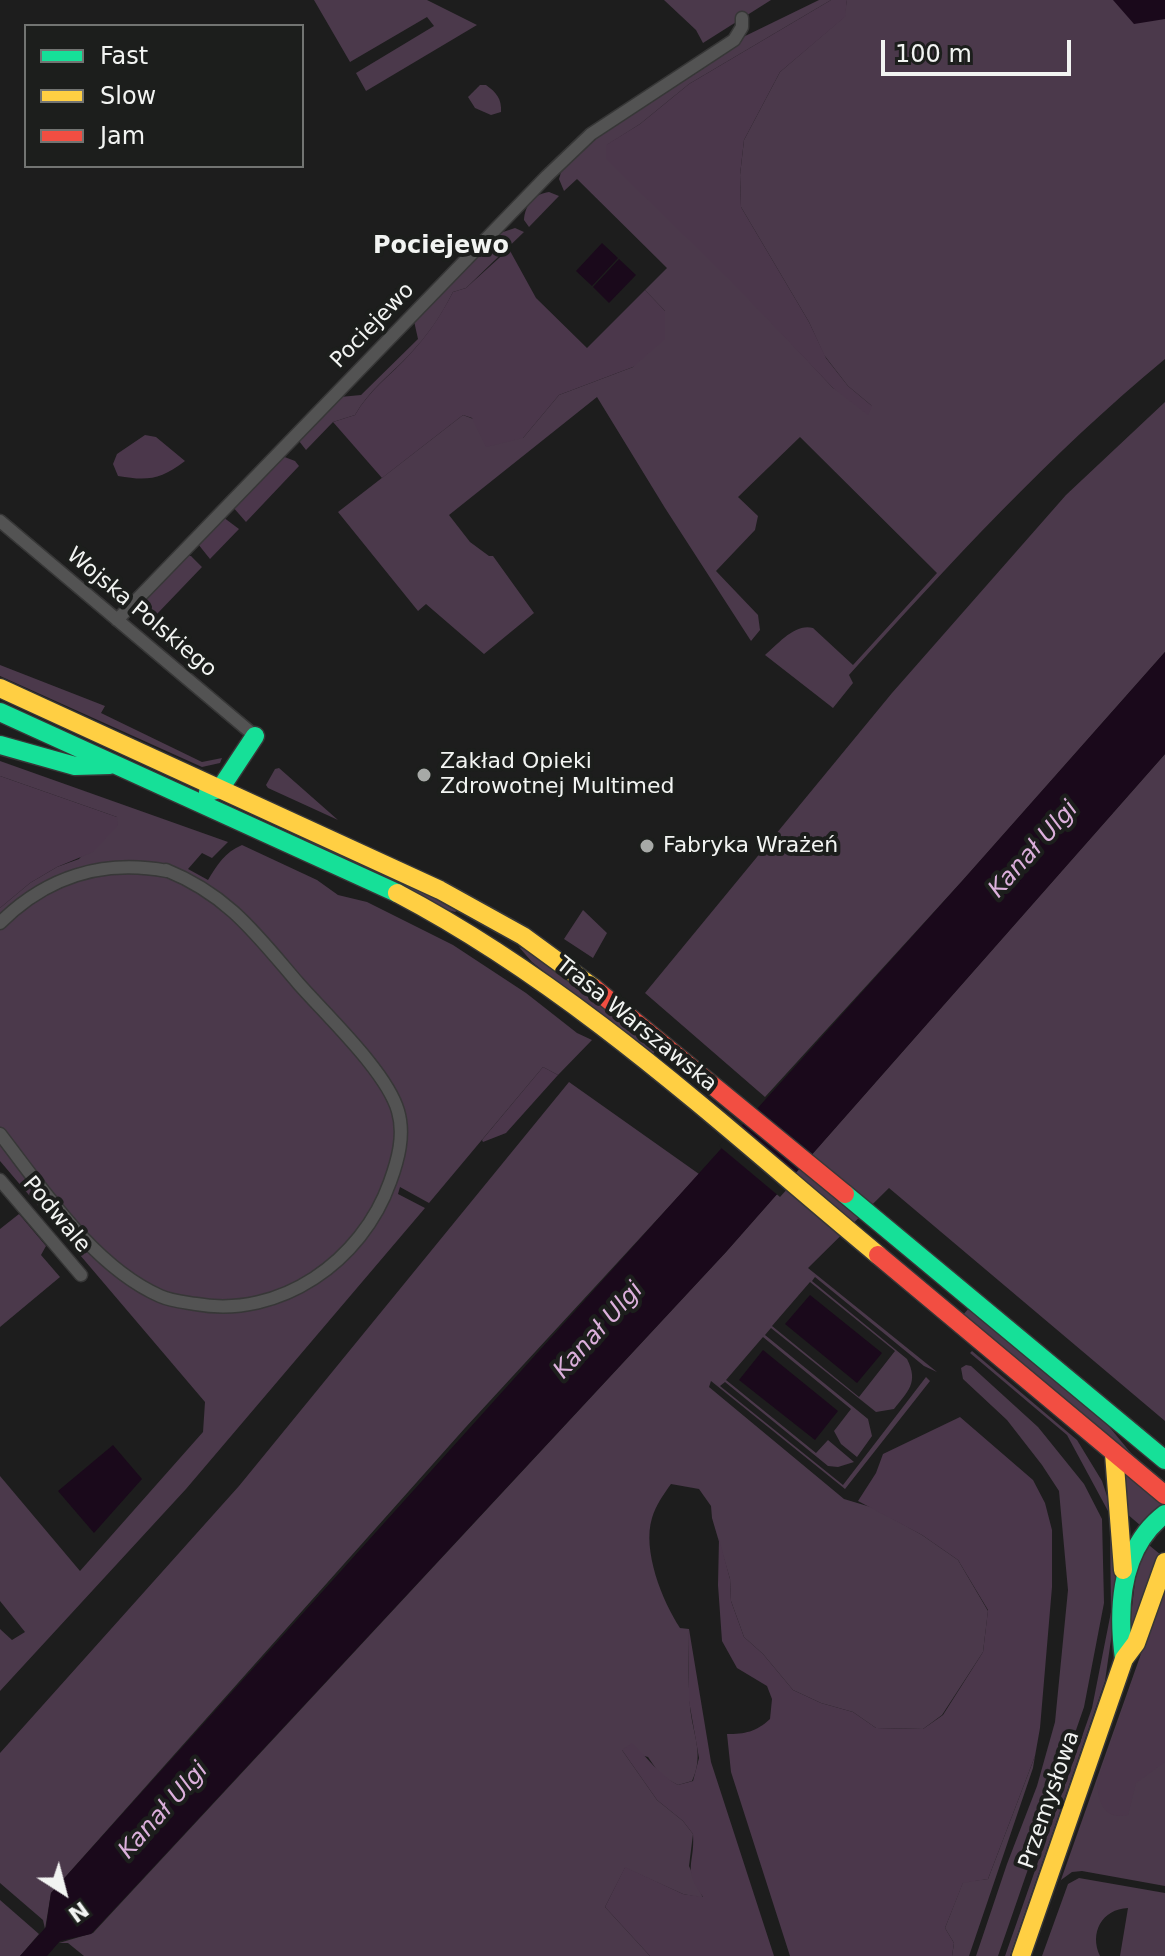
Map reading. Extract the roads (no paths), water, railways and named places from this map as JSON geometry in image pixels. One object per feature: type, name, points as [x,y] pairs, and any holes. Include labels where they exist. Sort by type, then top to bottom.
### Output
[{"type":"main road","name":"Trasa Warszawska","points":[[0,688],[440,890],[501,923],[577,973],[1165,1460]]},
{"type":"main road","name":"Trasa Warszawska","points":[[0,712],[395,892],[455,923],[541,978],[1165,1495]]},
{"type":"main road","points":[[190,796],[220,789],[255,736]]},
{"type":"main road","points":[[0,745],[75,766],[118,765]]},
{"type":"main road","points":[[1114,1453],[1125,1581]]},
{"type":"main road","name":"Przemysłowa","points":[[1124,1659],[1121,1640],[1125,1581],[1137,1540],[1149,1524],[1165,1514]]},
{"type":"main road","name":"Przemysłowa","points":[[1021,1956],[1124,1659],[1136,1643],[1165,1564]]},
{"type":"street","name":"Pociejewo","points":[[117,620],[558,165],[591,134],[734,40],[742,27],[742,18]]},
{"type":"street","name":"Wojska Polskiego","points":[[0,521],[255,736]]},
{"type":"street","points":[[0,923],[15,908],[46,887],[69,875],[103,867],[143,866],[166,870],[192,882],[232,908],[360,1053],[392,1095],[399,1113],[401,1133],[398,1160],[387,1191],[347,1252],[301,1287],[244,1307],[213,1307],[170,1300],[115,1270],[95,1251],[0,1134]]},
{"type":"street","name":"Podwale","points":[[0,1180],[81,1275]]},
{"type":"water","points":[[1113,0],[1165,0],[1165,19],[1134,24]]},
{"type":"water","points":[[602,243],[618,258],[592,286],[576,271]]},
{"type":"water","points":[[619,259],[636,275],[609,303],[593,287]]},
{"type":"water","name":"Kanał Ulgi","points":[[1165,652],[1165,754],[726,1252],[91,1934],[60,1941],[47,1956],[20,1956],[46,1927],[51,1893]]},
{"type":"water","points":[[810,1295],[882,1353],[857,1383],[785,1324]]},
{"type":"water","points":[[763,1350],[838,1411],[815,1440],[739,1380]]},
{"type":"water","points":[[113,1445],[142,1479],[94,1533],[58,1491]]},
{"type":"place","name":"Zakład Opieki Zdrowotnej Multimed","points":[[424,775]]},
{"type":"place","name":"Fabryka Wrażeń","points":[[647,846]]},
{"type":"district","name":"Pociejewo","points":[[441,247]]}]
